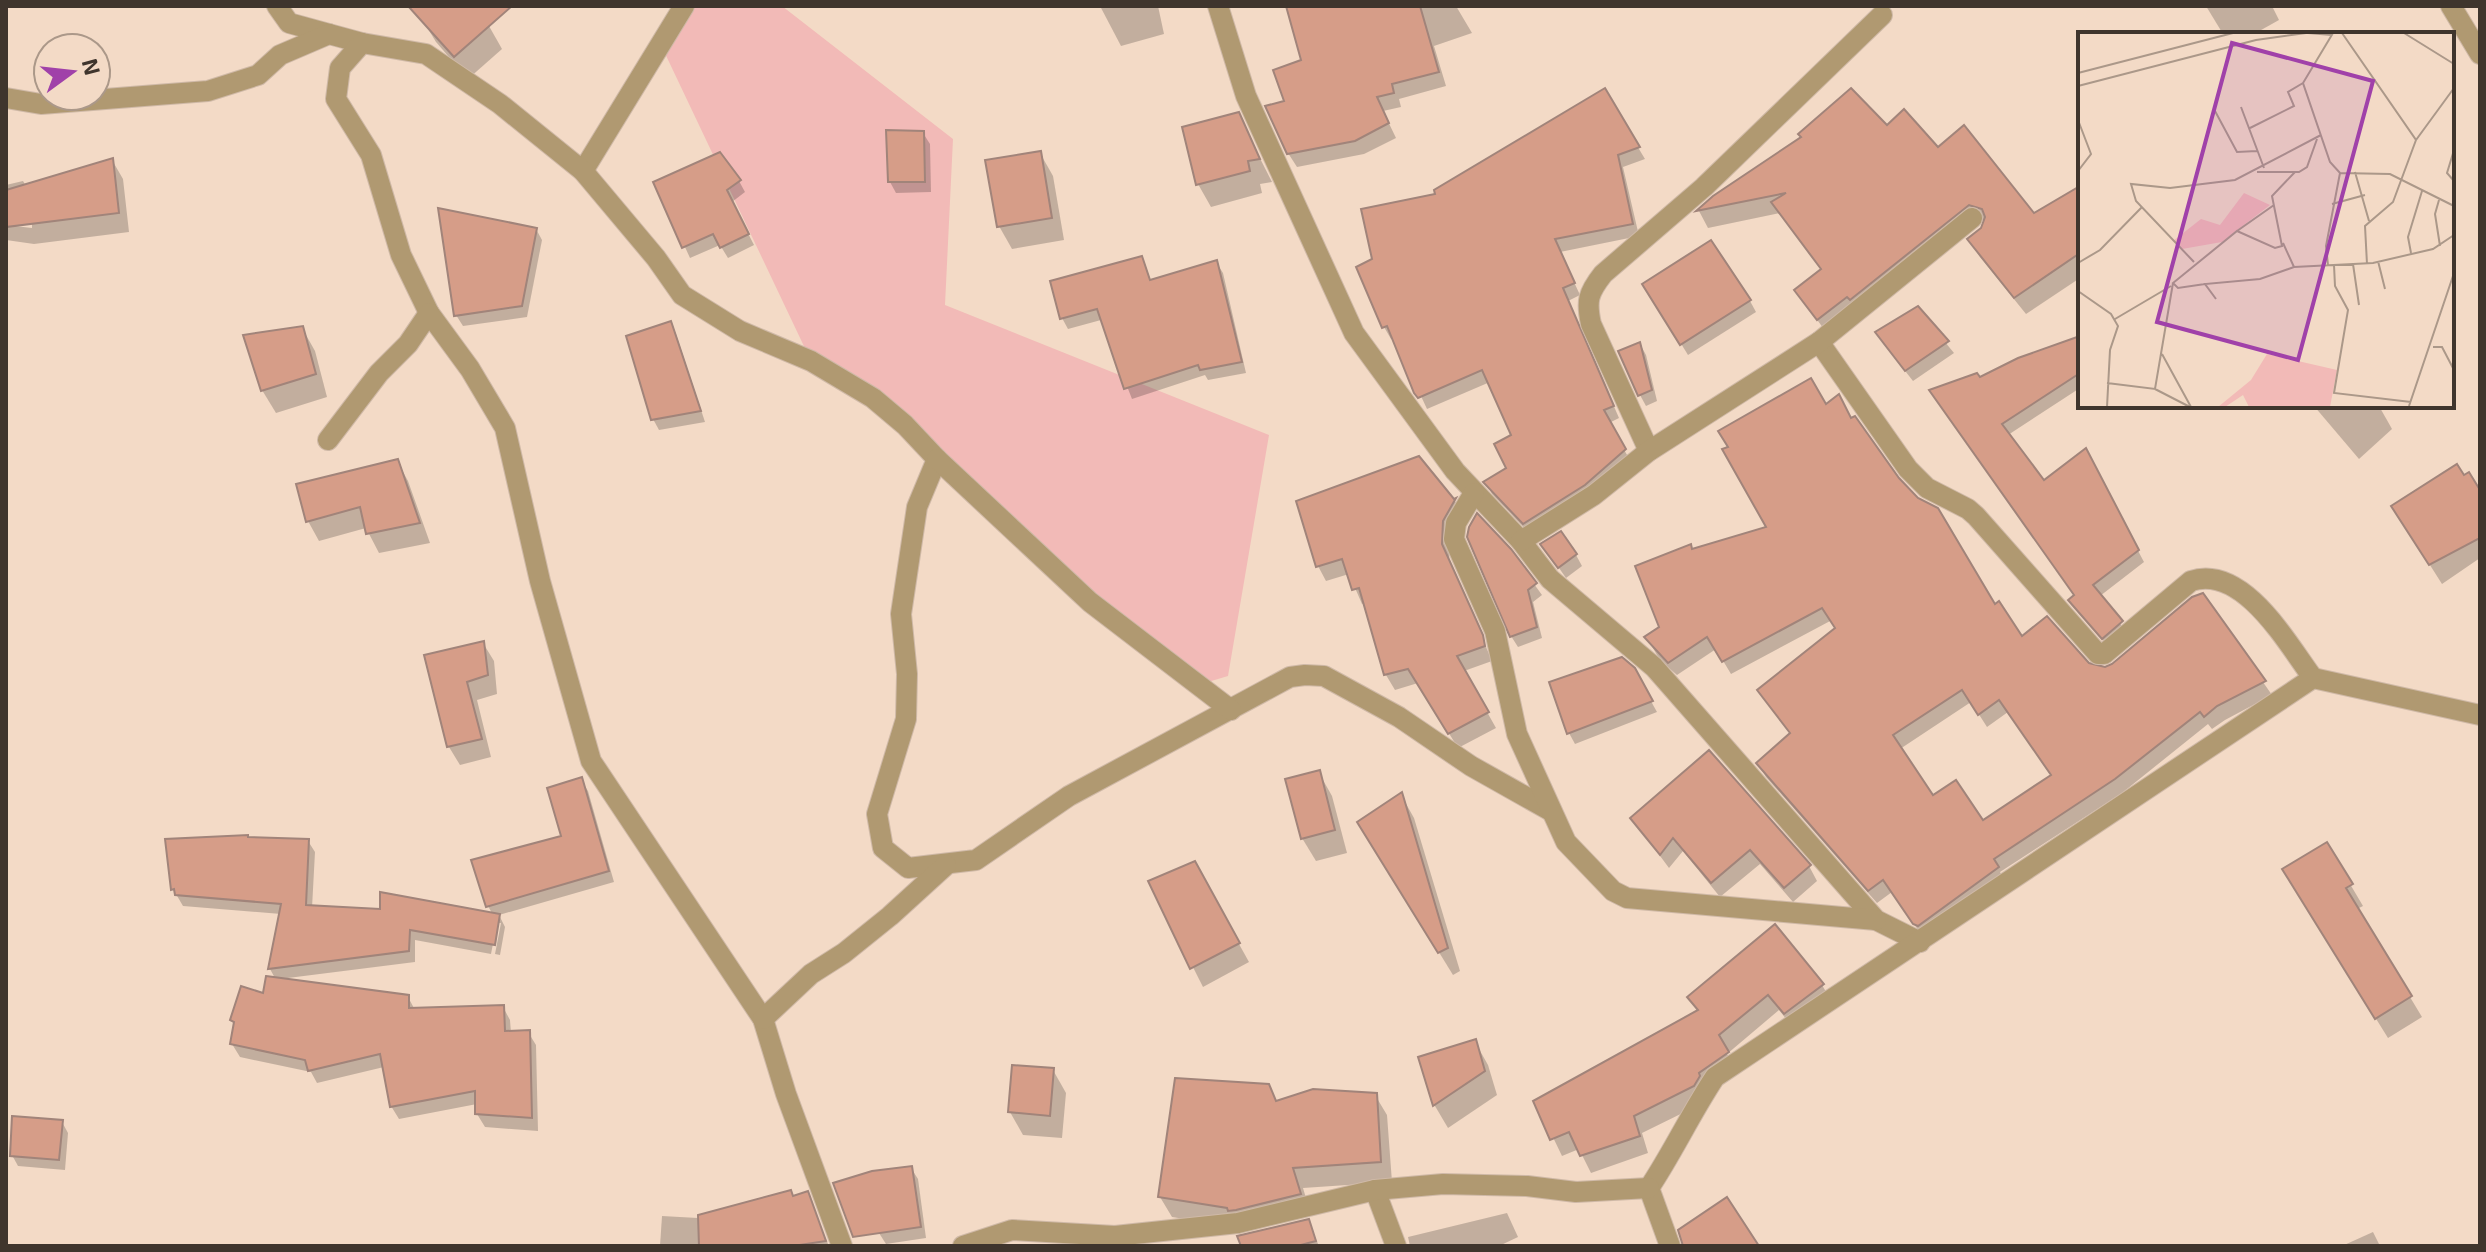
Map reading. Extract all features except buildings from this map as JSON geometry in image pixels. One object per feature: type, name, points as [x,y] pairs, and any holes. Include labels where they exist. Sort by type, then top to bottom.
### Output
[{"type":"street","points":[[277,6],[289,23],[362,43],[426,54],[500,104],[583,171],[656,258],[682,295],[740,331],[811,361],[873,398],[1090,602],[1231,710]]},
{"type":"street","points":[[583,171],[684,6]]},
{"type":"street","points":[[1218,6],[1246,96],[1354,333],[1455,471],[1521,541],[1550,579],[1654,667],[1876,920]]},
{"type":"street","points":[[2451,6],[2480,54]]},
{"type":"street","points":[[1649,451],[1591,324],[1587,304],[1594,286],[1603,274],[1704,187],[1882,15]]},
{"type":"street","points":[[6,98],[41,104],[208,91],[258,75],[280,55],[329,34]]},
{"type":"street","points":[[362,43],[340,68],[336,99],[371,155],[401,255],[429,313],[470,369],[505,428],[540,581],[591,761],[763,1019],[786,1094],[842,1246]]},
{"type":"street","points":[[1521,541],[1594,495],[1649,451],[1819,342],[1972,218]]},
{"type":"street","points":[[328,440],[379,373],[408,344],[429,313]]},
{"type":"street","points":[[1819,342],[1908,469],[1927,488],[1976,516],[2098,654],[2104,654],[2191,581],[2205,576],[2227,582],[2265,611],[2313,678],[2480,715]]},
{"type":"street","points":[[937,459],[917,507],[901,614],[907,674],[906,719],[877,814],[883,848],[908,868],[976,860],[1069,796],[1290,677],[1305,675],[1324,676],[1399,717],[1471,766],[1551,811]]},
{"type":"street","points":[[1474,493],[1456,523],[1454,539],[1495,631],[1517,734],[1566,842],[1613,891],[1627,898],[1876,920],[1920,942]]},
{"type":"street","points":[[1649,1188],[1715,1077],[2313,678]]},
{"type":"street","points":[[763,1019],[811,974],[878,925],[946,865]]},
{"type":"street","points":[[963,1246],[1012,1230],[1115,1236],[1238,1223],[1375,1190],[1443,1184],[1527,1186],[1576,1192],[1649,1188]]},
{"type":"street","points":[[1649,1188],[1670,1246]]},
{"type":"street","points":[[1375,1190],[1396,1246]]},
{"type":"shaded area","points":[[684,6],[782,6],[953,139],[945,305],[1269,435],[1228,676],[1198,685],[905,425],[811,361],[661,45]]}]
